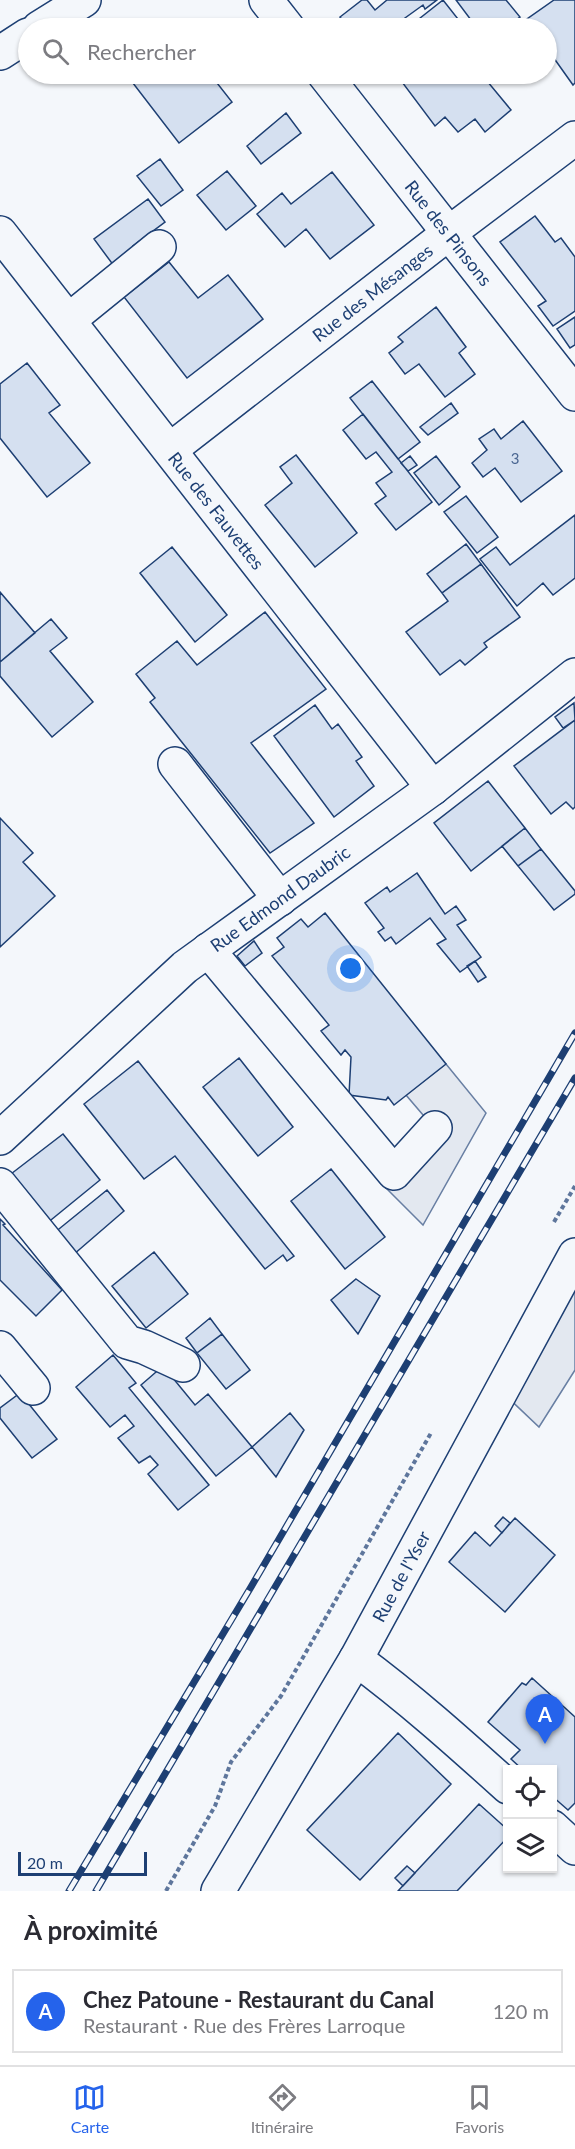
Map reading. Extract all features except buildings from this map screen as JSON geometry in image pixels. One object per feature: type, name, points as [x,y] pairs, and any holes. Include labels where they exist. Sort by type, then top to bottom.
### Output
[{"type":"street","points":[[55,18],[84,0]]},
{"type":"street","points":[[266,0],[280,18]]},
{"type":"street","points":[[0,53],[18,41]]},
{"type":"street","name":"Rue des Pinsons","points":[[332,84],[575,394]]},
{"type":"street","name":"Rue des Mésanges","points":[[171,449],[448,233],[575,138]]},
{"type":"street","name":"Rue des Fauvettes","points":[[0,233],[171,449],[433,788]]},
{"type":"street","points":[[69,320],[159,247]]},
{"type":"street","name":"Rue Edmond Daubric","points":[[0,1138],[185,967],[433,788],[575,675]]},
{"type":"street","points":[[175,764],[279,899]]},
{"type":"street","points":[[208,950],[394,1173],[435,1128]]},
{"type":"street","points":[[0,1185],[127,1342],[144,1347],[183,1365]]},
{"type":"street","name":"Rue de l'Yser","points":[[218,1891],[356,1659],[575,1255]]},
{"type":"street","points":[[0,1348],[33,1388]]},
{"type":"street","points":[[356,1659],[426,1714],[503,1783]]},
{"type":"street","points":[[557,1832],[575,1848]]},
{"type":"path","points":[[551,1227],[575,1186]]},
{"type":"path","points":[[166,1891],[215,1806],[231,1762],[281,1696],[434,1428]]},
{"type":"shaded area","points":[[446,1064],[486,1113],[423,1225],[382,1184],[435,1129],[406,1095]]},
{"type":"shaded area","points":[[575,1255],[575,1370],[539,1427],[501,1391]]},
{"type":"railway","points":[[69,1891],[251,1587],[575,1033]]},
{"type":"railway","points":[[96,1891],[575,1078]]},
{"type":"place","name":"Chez Patoune - Restaurant du Canal","points":[[545,1744]]}]
